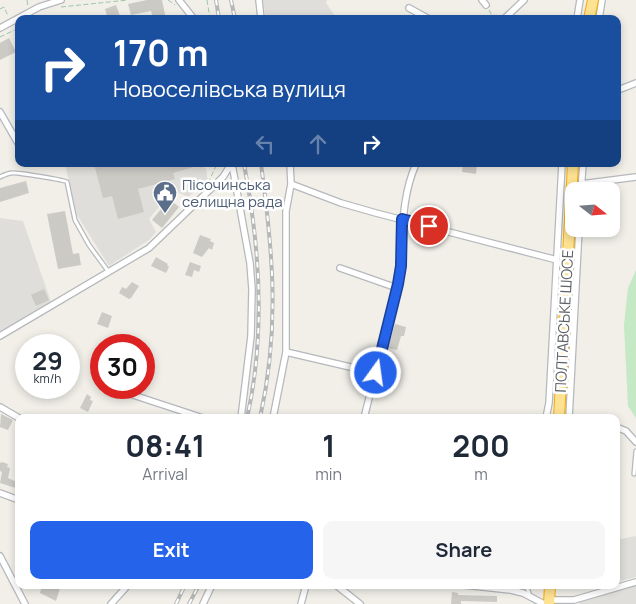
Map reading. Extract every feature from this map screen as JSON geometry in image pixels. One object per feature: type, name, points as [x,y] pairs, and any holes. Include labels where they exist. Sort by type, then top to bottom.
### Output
[{"type":"highway","points":[[590,15],[592,0]]},
{"type":"highway","name":"ПОЛТАВСЬКЕ ШОСЕ","points":[[559,414],[573,167]]},
{"type":"street","points":[[24,15],[39,7],[61,0]]},
{"type":"street","points":[[179,0],[191,15]]},
{"type":"street","points":[[259,0],[261,15]]},
{"type":"street","points":[[508,15],[524,0]]},
{"type":"street","points":[[578,15],[580,0]]},
{"type":"street","points":[[600,15],[602,0]]},
{"type":"street","points":[[408,8],[421,15]]},
{"type":"street","points":[[0,28],[15,20]]},
{"type":"street","points":[[621,89],[636,83]]},
{"type":"street","points":[[0,112],[15,138]]},
{"type":"street","points":[[0,336],[149,248],[223,177],[229,167]]},
{"type":"street","points":[[232,167],[250,263],[252,289],[251,336],[241,414]]},
{"type":"street","points":[[274,414],[286,352],[286,211],[291,184],[290,167]]},
{"type":"street","points":[[365,414],[397,288],[401,266],[402,219],[410,177],[415,167]]},
{"type":"street","points":[[547,414],[549,403],[562,167]]},
{"type":"street","points":[[582,182],[583,167]]},
{"type":"street","points":[[597,182],[636,177]]},
{"type":"street","points":[[291,184],[341,203],[556,260]]},
{"type":"street","points":[[570,414],[579,238]]},
{"type":"street","points":[[340,268],[397,288]]},
{"type":"street","points":[[286,352],[376,373]]},
{"type":"street","points":[[145,399],[191,414]]},
{"type":"street","points":[[0,407],[15,416]]},
{"type":"street","points":[[620,428],[626,431],[636,443]]},
{"type":"street","points":[[0,493],[15,499]]},
{"type":"street","points":[[0,556],[15,585]]},
{"type":"street","points":[[620,587],[636,582]]},
{"type":"street","points":[[17,589],[25,604]]},
{"type":"street","points":[[111,604],[124,589]]},
{"type":"street","points":[[203,604],[210,589]]},
{"type":"street","points":[[301,604],[305,589]]},
{"type":"street","points":[[341,589],[360,604]]},
{"type":"street","points":[[502,589],[511,590],[530,597],[549,594],[575,602],[615,589]]},
{"type":"lane","points":[[0,177],[16,173],[33,177],[61,179],[68,182],[75,220],[89,245],[108,271]]},
{"type":"lane","points":[[634,474],[636,451]]},
{"type":"lane","points":[[527,589],[530,597]]},
{"type":"path","points":[[54,8],[128,0]]},
{"type":"path","points":[[207,0],[209,15]]},
{"type":"path","points":[[484,3],[492,15]]},
{"type":"path","points":[[0,8],[4,8],[11,22]]},
{"type":"path","points":[[39,15],[43,12]]},
{"type":"path","points":[[0,38],[15,30]]},
{"type":"path","points":[[207,184],[216,167]]},
{"type":"shaded area","points":[[263,0],[327,0],[326,3],[334,15],[265,15]]},
{"type":"shaded area","points":[[66,167],[206,168],[208,182],[188,197],[173,190],[149,219],[156,232],[149,240],[109,266],[77,215]]},
{"type":"shaded area","points":[[0,218],[23,221],[51,302],[0,332]]},
{"type":"shaded area","points":[[636,536],[636,577],[620,581],[620,539]]},
{"type":"shaded area","points":[[636,586],[636,604],[580,604],[579,602]]},
{"type":"green space","points":[[636,270],[636,418],[628,406],[624,325],[628,288]]},
{"type":"building","points":[[147,0],[162,0],[165,15],[152,15],[151,11],[131,15],[128,4]]},
{"type":"building","points":[[116,5],[120,15],[107,15],[105,9]]},
{"type":"building","points":[[9,38],[15,52],[0,60],[0,43]]},
{"type":"building","points":[[95,167],[193,167],[173,173],[175,179],[138,189],[144,212],[118,219],[112,196],[103,198]]},
{"type":"building","points":[[463,167],[477,167],[476,174],[462,172]]},
{"type":"building","points":[[26,181],[29,193],[0,202],[0,188]]},
{"type":"building","name":"Пісочинська селищна рада","points":[[169,199],[179,207],[162,228],[152,220]]},
{"type":"building","points":[[65,211],[73,254],[79,253],[81,265],[58,269],[47,214]]},
{"type":"building","points":[[200,235],[211,239],[210,241],[214,243],[212,250],[209,248],[202,257],[193,253]]},
{"type":"building","points":[[156,257],[168,264],[169,267],[166,273],[151,266]]},
{"type":"building","points":[[190,262],[201,266],[199,272],[194,270],[192,277],[185,275]]},
{"type":"building","points":[[132,282],[139,286],[129,299],[119,293],[122,287],[126,289]]},
{"type":"building","points":[[44,289],[49,300],[36,306],[31,295]]},
{"type":"building","points":[[102,312],[112,316],[108,328],[97,324]]},
{"type":"building","points":[[395,324],[406,327],[397,350],[388,348]]},
{"type":"building","points":[[87,394],[90,396],[90,400],[93,401],[88,412],[80,408]]},
{"type":"building","points":[[1,414],[13,420],[8,430],[0,427]]},
{"type":"building","points":[[0,463],[8,464],[7,467],[10,468],[8,478],[15,481],[15,488],[0,483],[2,472],[0,471]]},
{"type":"building","points":[[41,589],[60,589],[56,601],[40,593]]},
{"type":"building","points":[[452,592],[458,593],[458,595],[497,596],[497,602],[461,601],[461,604],[451,604]]},
{"type":"railway","points":[[216,0],[218,15]]},
{"type":"railway","points":[[231,0],[234,15]]},
{"type":"railway","points":[[245,167],[254,227],[259,291],[257,355],[248,414]]},
{"type":"railway","points":[[261,167],[269,229],[272,322],[270,353],[261,414]]},
{"type":"railway","points":[[176,604],[183,589]]},
{"type":"railway","points":[[189,604],[197,589]]},
{"type":"place","name":"Пісочинська селищна рада","points":[[165,214]]},
{"type":"route","points":[[376,373],[398,284],[401,266],[402,219],[429,226]]}]
